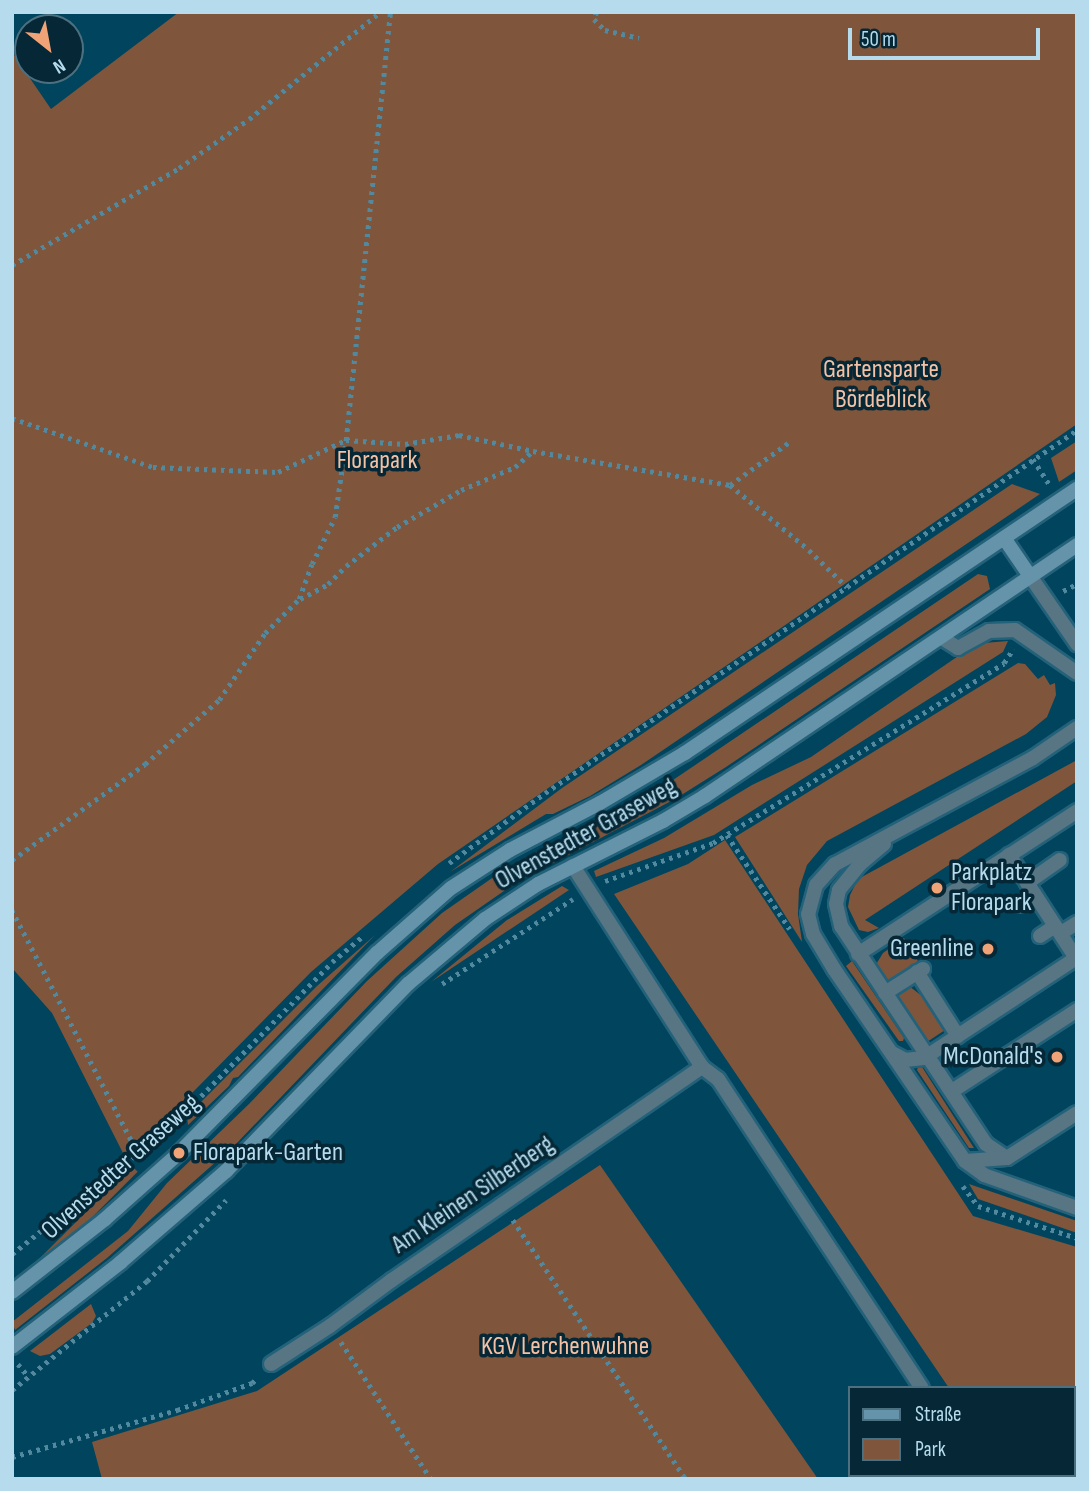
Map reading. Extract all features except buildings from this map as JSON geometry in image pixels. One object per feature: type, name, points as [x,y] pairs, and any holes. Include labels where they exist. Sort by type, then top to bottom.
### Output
[{"type":"main road","name":"Olvenstedter Graseweg","points":[[12,1292],[86,1235],[179,1153],[376,953],[451,888],[510,850],[600,803],[685,753],[1077,489]]},
{"type":"main road","points":[[1004,538],[1030,576]]},
{"type":"main road","name":"Olvenstedter Graseweg","points":[[12,1347],[121,1262],[226,1171],[408,984],[441,954],[508,903],[695,802],[1077,545]]},
{"type":"street","points":[[1030,576],[1077,644]]},
{"type":"street","points":[[942,638],[958,648],[989,631],[1014,630],[1077,673]]},
{"type":"street","points":[[1077,728],[1051,748],[835,864],[817,885],[808,905],[810,923],[820,946],[965,1160],[984,1175],[1077,1208]]},
{"type":"street","points":[[858,954],[1077,811]]},
{"type":"street","points":[[909,823],[860,864],[839,890],[838,919],[858,954],[986,1144],[1007,1157]]},
{"type":"street","points":[[890,1052],[910,1060],[928,1056],[1076,958],[1009,855]]},
{"type":"street","points":[[1020,905],[1031,889],[1060,860]]},
{"type":"street","points":[[573,866],[702,1068],[718,1079],[921,1386]]},
{"type":"street","points":[[1040,936],[1077,923]]},
{"type":"street","points":[[885,993],[920,970],[941,1002],[958,1036]]},
{"type":"street","points":[[952,1091],[1077,1010]]},
{"type":"street","name":"Am Kleinen Silberberg","points":[[271,1364],[331,1326],[702,1068]]},
{"type":"street","points":[[965,1160],[1007,1157],[1077,1113]]},
{"type":"path","points":[[12,265],[179,168],[307,74],[380,12]]},
{"type":"path","points":[[299,599],[312,564],[335,517],[346,440],[390,12]]},
{"type":"path","points":[[597,12],[594,19],[605,30],[639,38]]},
{"type":"path","points":[[12,418],[153,467],[278,472],[346,440],[405,444],[459,435],[533,451],[730,485],[809,550],[847,587]]},
{"type":"path","points":[[730,485],[788,443]]},
{"type":"path","points":[[12,860],[145,764],[219,701],[265,633],[299,599],[328,584],[346,566],[397,527],[461,490],[515,467],[533,451]]},
{"type":"path","name":"Olvenstedter Graseweg","points":[[596,885],[616,875],[713,844],[1004,663],[1015,643]]},
{"type":"path","name":"Olvenstedter Graseweg","points":[[436,988],[578,896]]},
{"type":"path","points":[[12,910],[138,1153]]},
{"type":"path","points":[[129,1160],[138,1167]]},
{"type":"path","points":[[12,1390],[147,1281],[227,1199]]},
{"type":"path","points":[[503,1205],[686,1479]]},
{"type":"path","points":[[98,1311],[100,1319]]},
{"type":"path","points":[[340,1341],[431,1479]]},
{"type":"path","points":[[12,1457],[177,1410],[252,1383],[271,1364]]},
{"type":"green space","name":"Florapark","points":[[179,12],[1077,12],[1077,424],[438,864],[311,972],[194,1091],[124,1155],[52,1013],[12,968],[12,52],[14,84],[34,84],[51,109]]},
{"type":"green space","points":[[1077,441],[1077,470],[1059,482],[1051,458]]},
{"type":"green space","points":[[1012,484],[1040,494],[641,765],[590,796],[553,814],[546,814],[450,872],[562,788]]},
{"type":"green space","points":[[978,574],[987,576],[990,589],[726,767],[675,799],[517,882],[455,925],[396,977],[235,1145],[107,1258],[15,1330],[12,1322],[128,1231],[167,1183],[249,1104],[367,981],[442,913],[505,869],[673,780]]},
{"type":"green space","points":[[1008,641],[1003,652],[714,835],[596,877],[594,871],[664,838],[752,785],[811,757],[967,650],[984,643]]},
{"type":"green space","points":[[1018,663],[1025,664],[1038,679],[1044,675],[1050,685],[1055,683],[1056,695],[1047,717],[1026,734],[827,841],[807,865],[799,889],[798,914],[802,942],[735,837]]},
{"type":"green space","points":[[1077,760],[1077,781],[865,920],[879,928],[868,932],[859,930],[848,907],[850,895],[858,879]]},
{"type":"green space","points":[[725,840],[973,1216],[1077,1247],[1077,1479],[1009,1477],[1075,1477],[1075,1386],[948,1386],[614,894],[688,864]]},
{"type":"green space","points":[[562,886],[569,890],[431,982],[507,920]]},
{"type":"green space","points":[[375,935],[188,1125],[187,1116],[317,986]]},
{"type":"green space","points":[[904,938],[918,961],[892,980],[884,981],[875,966],[883,953]]},
{"type":"green space","points":[[852,961],[904,1038],[903,1041],[899,1041],[846,966]]},
{"type":"green space","points":[[909,986],[922,996],[945,1030],[927,1042],[924,1042],[893,996]]},
{"type":"green space","points":[[919,1065],[974,1148],[969,1148],[917,1070]]},
{"type":"green space","name":"KGV Lerchenwuhne","points":[[600,1165],[818,1479],[102,1479],[92,1442],[257,1391]]},
{"type":"green space","points":[[132,1166],[138,1172],[27,1282],[22,1276]]},
{"type":"green space","points":[[969,1184],[1077,1221],[1077,1233],[978,1199]]},
{"type":"green space","points":[[91,1304],[96,1316],[92,1323],[50,1354],[40,1356],[30,1351]]},
{"type":"place","name":"Parkplatz Florapark","points":[[937,888]]},
{"type":"place","name":"Greenline","points":[[988,949]]},
{"type":"place","name":"McDonald's","points":[[1057,1057]]},
{"type":"place","name":"Florapark-Garten","points":[[179,1153]]},
{"type":"park label","name":"Gartensparte Bördeblick","points":[[881,385]]}]
